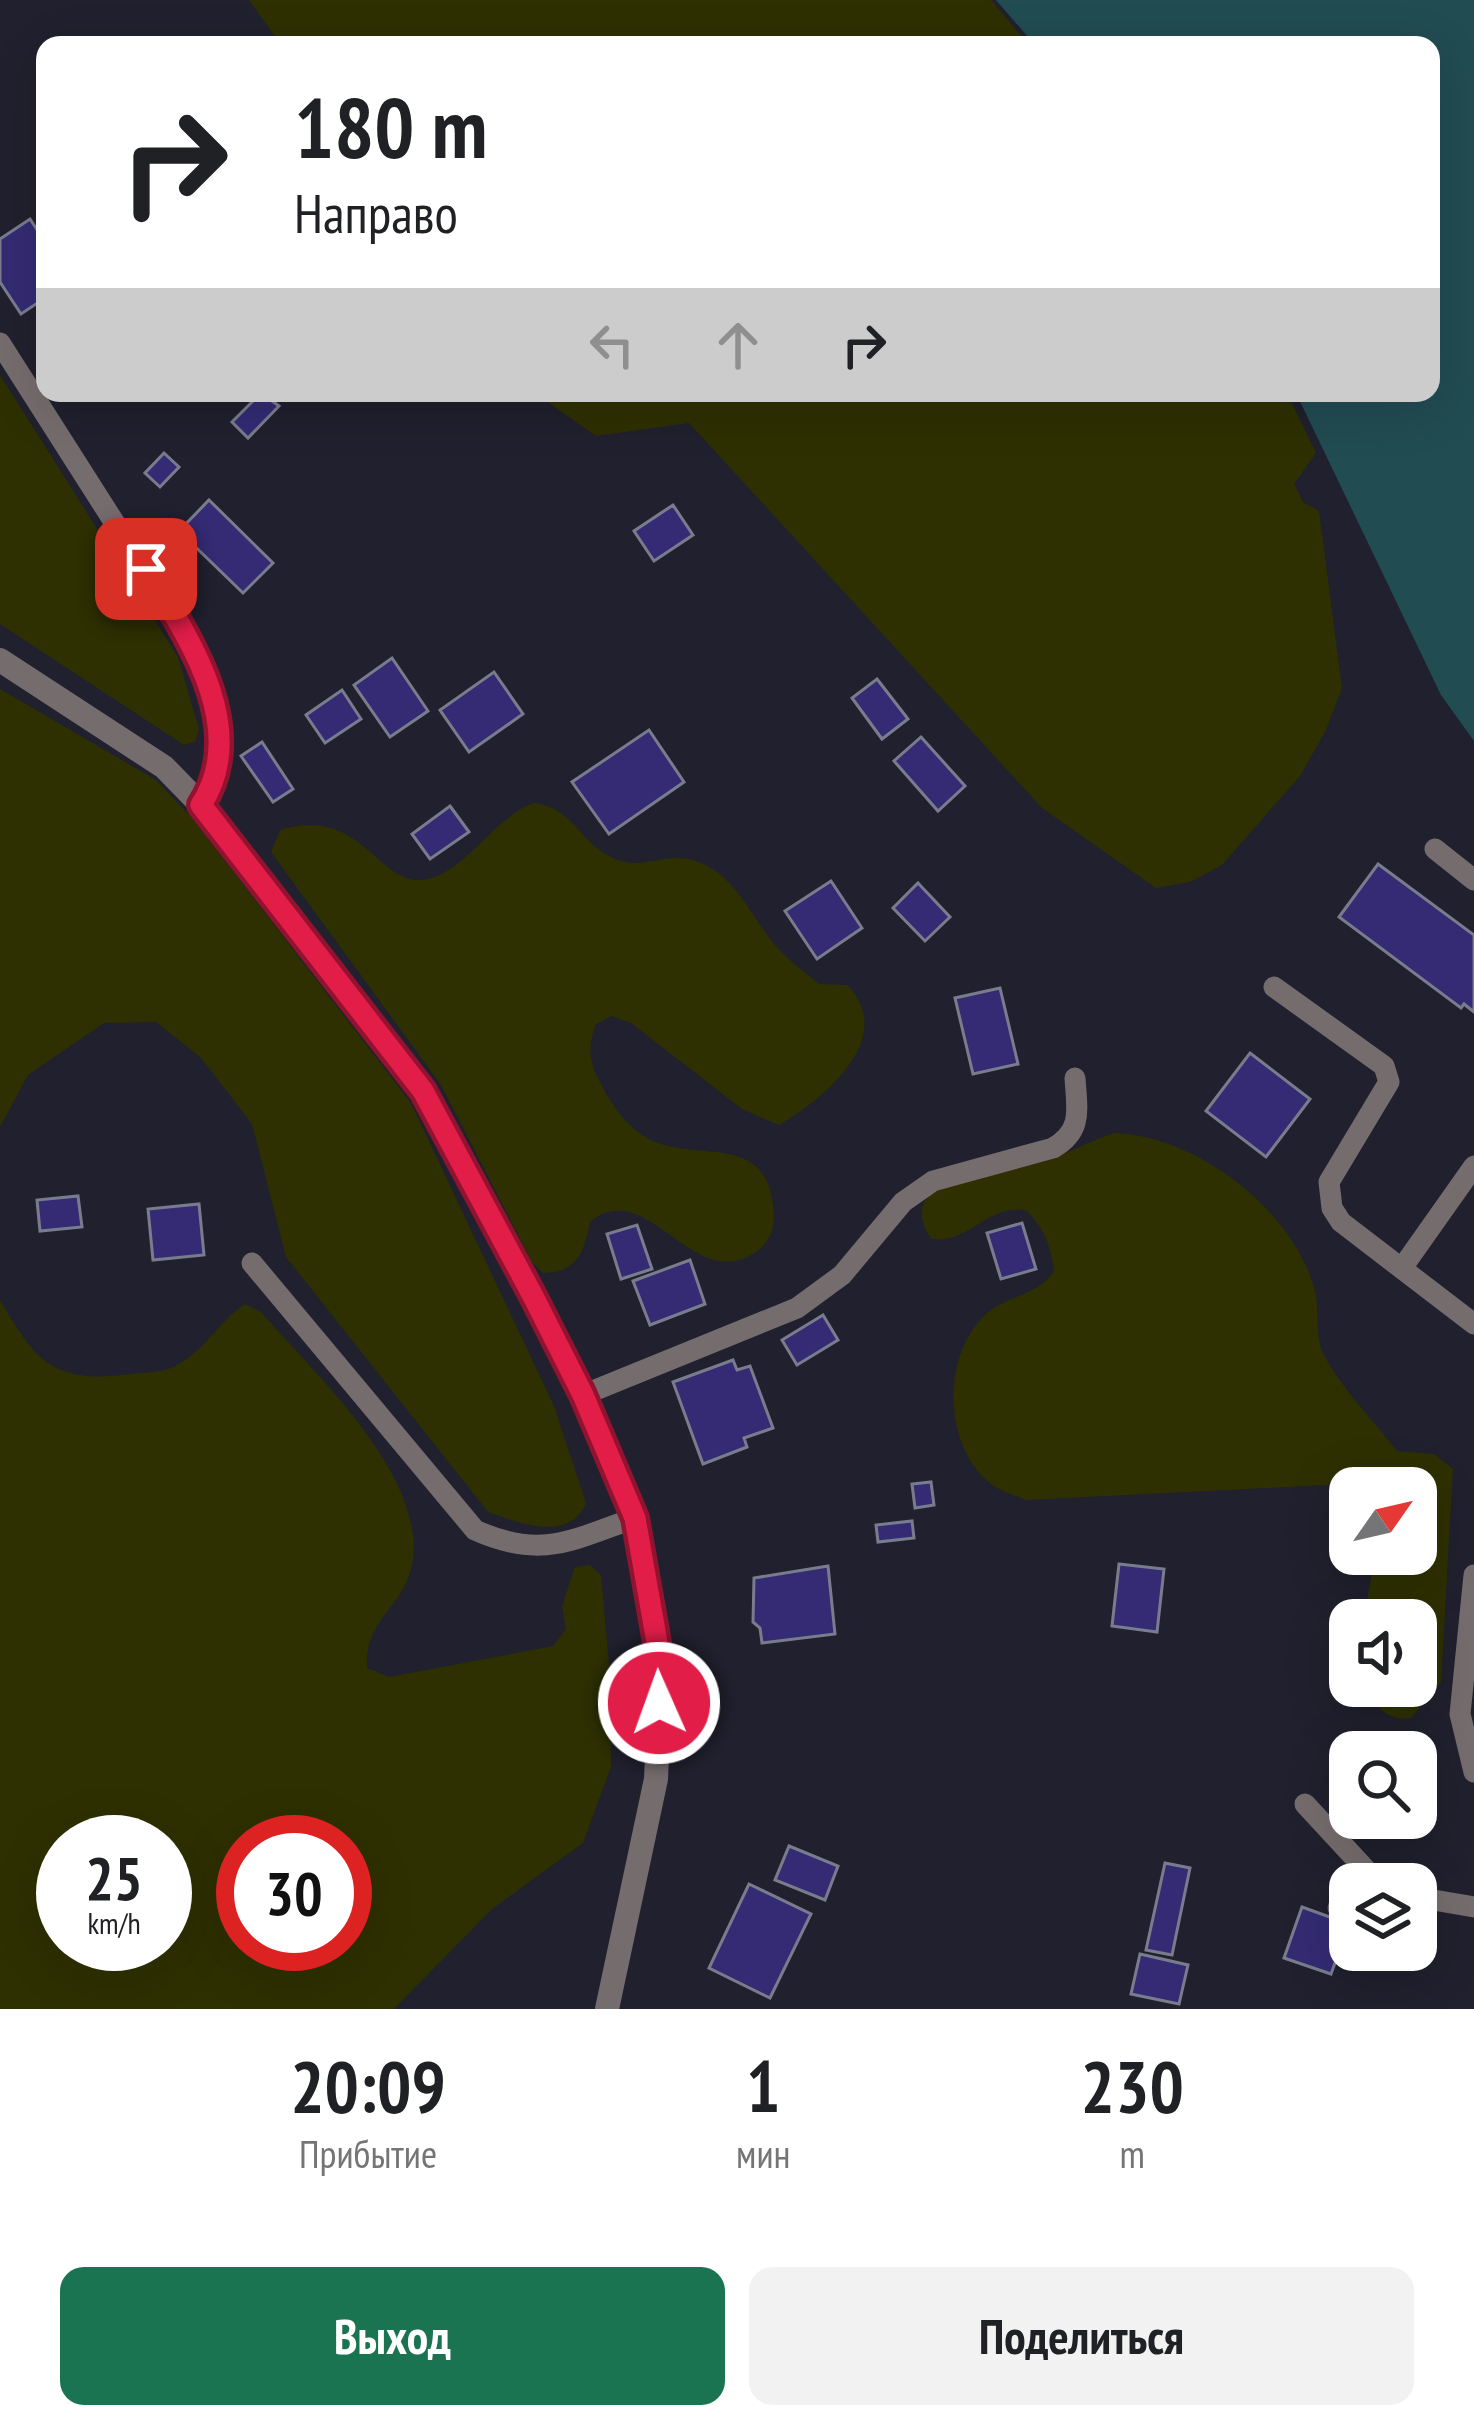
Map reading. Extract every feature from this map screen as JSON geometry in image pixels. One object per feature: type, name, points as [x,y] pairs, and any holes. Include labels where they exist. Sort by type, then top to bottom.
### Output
[{"type":"street","points":[[0,660],[164,767],[201,805],[423,1091],[583,1395],[635,1518],[661,1665],[656,1779],[607,2009]]},
{"type":"lane","points":[[0,343],[36,399]]},
{"type":"lane","points":[[38,402],[195,649],[218,722],[216,781],[201,805]]},
{"type":"lane","points":[[1435,849],[1474,880]]},
{"type":"lane","points":[[1274,987],[1384,1066],[1389,1075],[1390,1082],[1329,1182],[1329,1197],[1341,1222],[1474,1324]]},
{"type":"lane","points":[[583,1395],[797,1308],[842,1275],[903,1202],[934,1181],[1053,1148],[1070,1138],[1078,1125],[1076,1078]]},
{"type":"lane","points":[[1402,1268],[1474,1166]]},
{"type":"lane","points":[[252,1263],[476,1530],[504,1544],[550,1548],[635,1518]]},
{"type":"lane","points":[[1474,1575],[1460,1714],[1474,1772]]},
{"type":"lane","points":[[1305,1804],[1360,1863]]},
{"type":"lane","points":[[1437,1901],[1474,1907]]},
{"type":"shaded area","points":[[249,0],[991,0],[1021,36],[275,36]]},
{"type":"shaded area","points":[[996,0],[1474,0],[1474,741],[1441,695],[1300,402],[1440,402],[1440,36],[1027,36]]},
{"type":"shaded area","points":[[0,375],[178,657],[199,729],[195,742],[184,745],[0,624]]},
{"type":"shaded area","points":[[548,402],[1291,402],[1316,453],[1294,484],[1303,502],[1319,511],[1342,688],[1326,730],[1300,776],[1222,865],[1190,882],[1156,888],[1042,808],[689,423],[596,436]]},
{"type":"shaded area","points":[[0,689],[156,780],[192,818],[411,1103],[554,1406],[586,1503],[568,1523],[542,1527],[488,1512],[286,1257],[252,1124],[201,1058],[156,1022],[104,1023],[28,1075],[0,1127]]},
{"type":"shaded area","points":[[534,803],[558,811],[615,859],[636,863],[675,858],[709,867],[740,895],[787,958],[819,984],[847,985],[861,1005],[864,1025],[850,1064],[817,1099],[779,1125],[742,1109],[631,1023],[612,1016],[596,1024],[590,1048],[594,1069],[615,1108],[634,1128],[667,1146],[743,1158],[768,1183],[774,1212],[771,1234],[761,1248],[737,1261],[715,1260],[632,1213],[611,1211],[590,1222],[582,1251],[572,1264],[543,1273],[532,1262],[441,1085],[271,852],[280,830],[307,825],[330,828],[406,878],[421,880],[451,869],[505,820]]},
{"type":"shaded area","points":[[1115,1133],[1146,1137],[1209,1163],[1264,1206],[1286,1233],[1304,1261],[1315,1291],[1321,1348],[1340,1380],[1397,1451],[1434,1454],[1453,1469],[1441,1682],[1437,1687],[1437,1599],[1368,1599],[1372,1575],[1437,1575],[1437,1467],[1329,1467],[1329,1485],[1025,1500],[991,1484],[975,1468],[956,1425],[955,1377],[961,1354],[985,1315],[1047,1280],[1054,1271],[1053,1262],[1042,1231],[1026,1210],[1000,1213],[957,1236],[931,1239],[922,1218],[923,1206],[929,1196],[954,1182],[1055,1157]]},
{"type":"shaded area","points":[[0,1300],[37,1354],[51,1365],[84,1376],[172,1368],[245,1304],[261,1312],[364,1430],[404,1500],[413,1535],[411,1569],[371,1638],[367,1668],[389,1677],[553,1646],[566,1629],[562,1606],[575,1567],[590,1565],[601,1575],[610,1677],[611,1767],[583,1843],[492,1909],[394,2009],[0,2009]]},
{"type":"shaded area","points":[[1379,1707],[1420,1707],[1411,1718],[1396,1718]]},
{"type":"building","points":[[30,219],[36,228],[36,304],[21,314],[0,282],[0,239]]},
{"type":"building","points":[[252,402],[279,406],[248,438],[232,422]]},
{"type":"building","points":[[164,453],[179,467],[160,487],[145,473]]},
{"type":"building","points":[[209,500],[273,563],[243,593],[179,531]]},
{"type":"building","points":[[673,505],[693,535],[654,561],[634,531]]},
{"type":"building","points":[[392,658],[428,711],[390,737],[354,685]]},
{"type":"building","points":[[494,672],[523,714],[469,752],[440,710]]},
{"type":"building","points":[[877,679],[908,719],[882,739],[852,698]]},
{"type":"building","points":[[342,690],[361,719],[325,743],[306,715]]},
{"type":"building","points":[[649,730],[684,782],[609,834],[572,782]]},
{"type":"building","points":[[921,737],[965,786],[938,811],[894,761]]},
{"type":"building","points":[[262,742],[293,789],[273,802],[241,756]]},
{"type":"building","points":[[450,806],[469,832],[430,859],[412,834]]},
{"type":"building","points":[[1378,864],[1474,935],[1474,1012],[1464,1004],[1461,1008],[1339,917]]},
{"type":"building","points":[[831,881],[862,928],[817,959],[785,911]]},
{"type":"building","points":[[918,883],[950,917],[925,941],[893,908]]},
{"type":"building","points":[[1000,988],[1018,1064],[973,1074],[955,998]]},
{"type":"building","points":[[1250,1053],[1310,1099],[1266,1157],[1206,1111]]},
{"type":"building","points":[[78,1196],[82,1227],[40,1231],[37,1200]]},
{"type":"building","points":[[199,1204],[204,1255],[153,1260],[148,1209]]},
{"type":"building","points":[[1022,1223],[1036,1269],[1001,1279],[987,1233]]},
{"type":"building","points":[[637,1225],[652,1269],[621,1279],[607,1234]]},
{"type":"building","points":[[690,1260],[705,1304],[650,1325],[633,1281]]},
{"type":"building","points":[[823,1315],[838,1340],[797,1365],[782,1340]]},
{"type":"building","points":[[733,1360],[737,1370],[750,1366],[773,1428],[744,1438],[747,1447],[703,1464],[673,1382]]},
{"type":"building","points":[[931,1482],[934,1505],[915,1508],[912,1484]]},
{"type":"building","points":[[912,1521],[914,1538],[878,1542],[876,1525]]},
{"type":"building","points":[[1119,1564],[1164,1569],[1157,1632],[1112,1626]]},
{"type":"building","points":[[828,1566],[835,1634],[762,1643],[760,1628],[753,1622],[754,1578]]},
{"type":"building","points":[[789,1846],[838,1866],[825,1900],[775,1880]]},
{"type":"building","points":[[1165,1863],[1190,1868],[1172,1955],[1146,1950]]},
{"type":"building","points":[[749,1884],[811,1914],[770,1998],[709,1968]]},
{"type":"building","points":[[1302,1907],[1329,1917],[1331,1974],[1284,1958]]},
{"type":"building","points":[[1140,1954],[1188,1965],[1179,2004],[1131,1994]]},
{"type":"route","points":[[146,569],[195,649],[218,722],[216,781],[201,805],[423,1091],[583,1395],[635,1518],[661,1665],[659,1703]]}]
